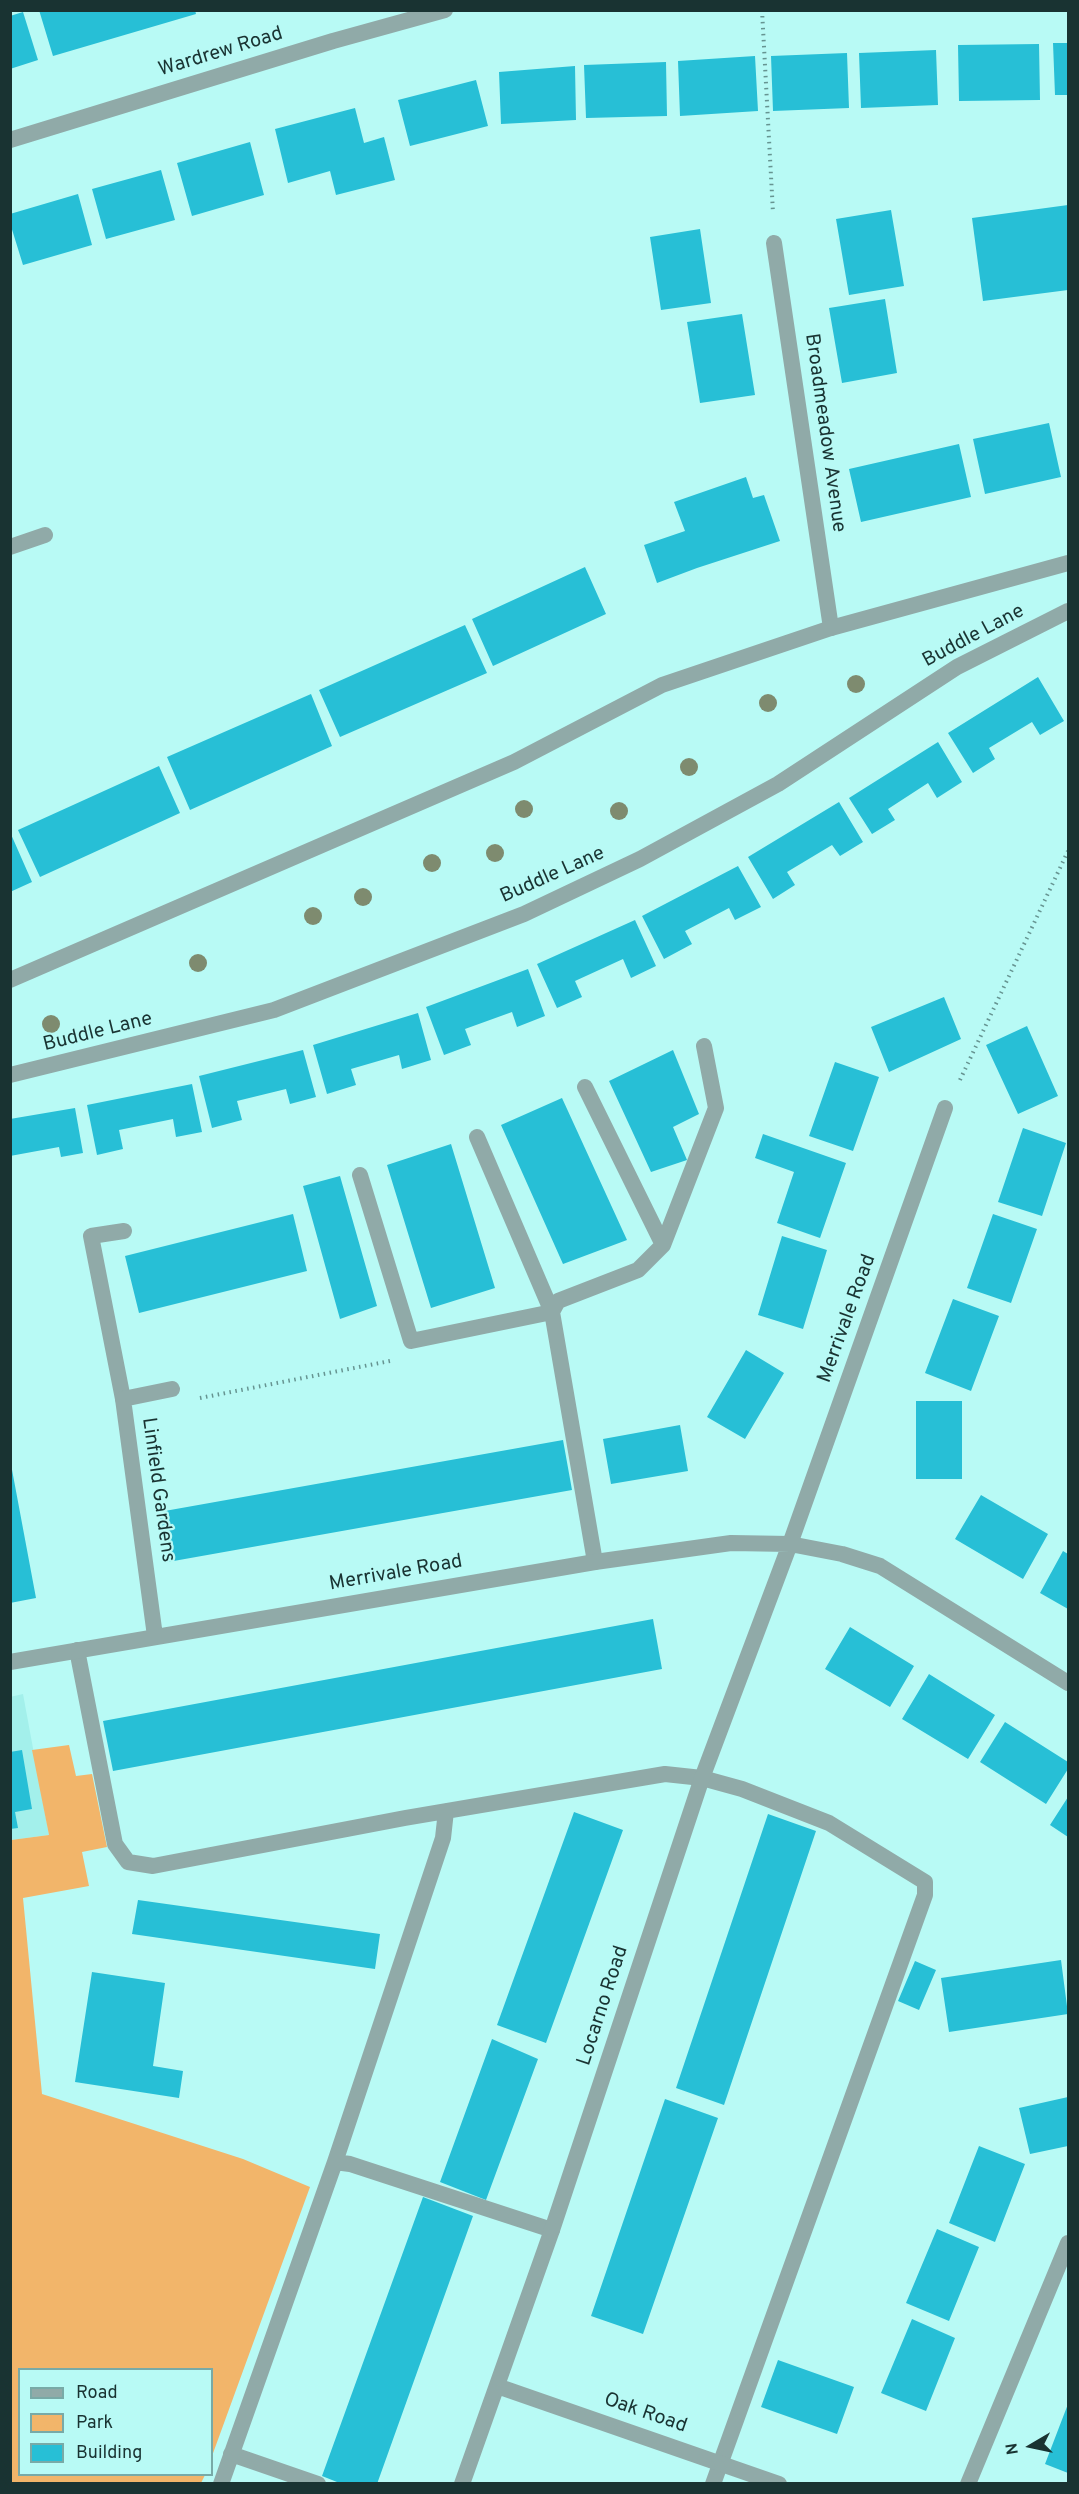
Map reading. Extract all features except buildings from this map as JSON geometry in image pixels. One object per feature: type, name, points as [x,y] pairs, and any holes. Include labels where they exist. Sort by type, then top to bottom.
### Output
[{"type":"street","name":"Wardrew Road","points":[[10,140],[333,41],[445,10]]},
{"type":"street","name":"Broadmeadow Avenue","points":[[774,243],[831,628]]},
{"type":"street","points":[[10,548],[45,535]]},
{"type":"street","name":"Buddle Lane","points":[[10,980],[514,762],[662,685],[831,628],[1068,563]]},
{"type":"street","name":"Buddle Lane","points":[[10,1075],[274,1010],[524,914],[640,859],[778,784],[957,667],[1068,611]]},
{"type":"street","points":[[360,1175],[411,1341],[552,1312],[558,1301],[638,1270],[663,1245],[716,1108],[704,1046]]},
{"type":"street","points":[[585,1087],[663,1245]]},
{"type":"street","name":"Merrivale Road","points":[[790,1544],[945,1108]]},
{"type":"street","points":[[477,1137],[552,1312],[595,1562]]},
{"type":"street","points":[[123,1399],[91,1236],[124,1231]]},
{"type":"street","name":"Linfield Gardens","points":[[155,1636],[123,1399],[172,1389]]},
{"type":"street","name":"Merrivale Road","points":[[10,1662],[595,1562],[731,1543],[790,1544],[842,1554],[880,1566],[1068,1683]]},
{"type":"street","name":"Locarno Road","points":[[462,2484],[552,2230],[702,1778],[790,1544]]},
{"type":"street","points":[[77,1650],[115,1844],[128,1862],[153,1866],[446,1811],[665,1774],[702,1778],[742,1789],[829,1823],[925,1882],[925,1895],[713,2484]]},
{"type":"street","points":[[221,2484],[336,2162],[443,1838],[446,1811]]},
{"type":"street","points":[[336,2162],[350,2164],[552,2230]]},
{"type":"street","points":[[968,2484],[1068,2244]]},
{"type":"street","name":"Oak Road","points":[[497,2386],[779,2484]]},
{"type":"street","points":[[231,2454],[318,2484]]},
{"type":"path","points":[[762,10],[774,243]]},
{"type":"path","points":[[945,1108],[978,1046],[1068,851]]},
{"type":"path","points":[[172,1389],[191,1400],[396,1360],[411,1341]]},
{"type":"shaded area","points":[[23,1694],[49,1835],[11,1840],[10,1697]]},
{"type":"green space","points":[[69,1745],[76,1776],[92,1774],[107,1847],[82,1852],[89,1886],[23,1898],[42,2094],[243,2159],[310,2187],[213,2453],[213,2368],[18,2368],[18,2476],[204,2476],[201,2483],[11,2483],[11,1840],[49,1835],[32,1750]]}]
